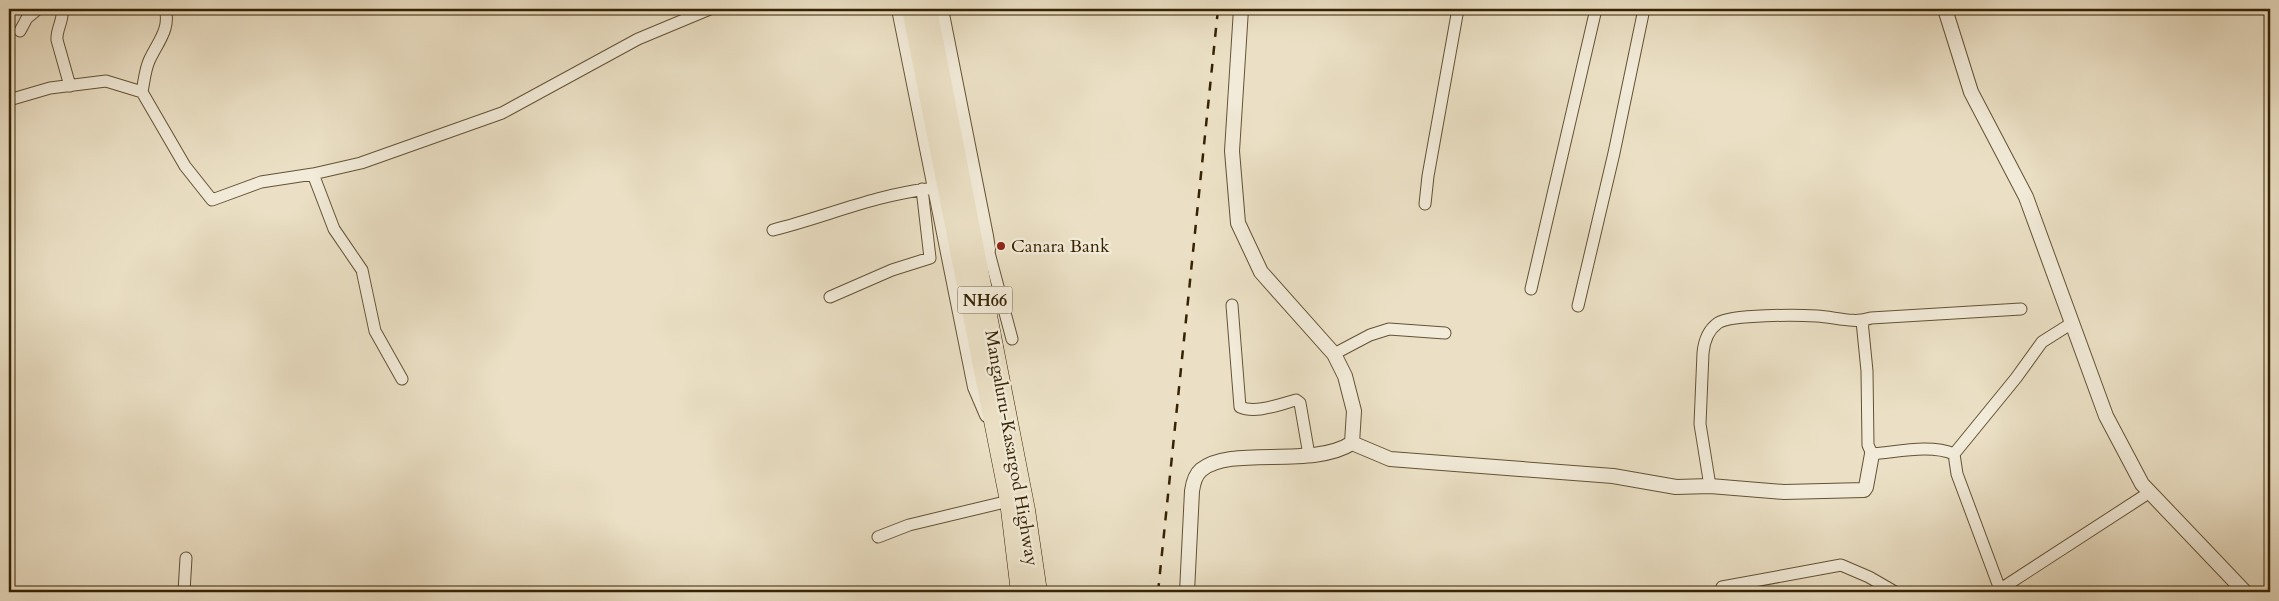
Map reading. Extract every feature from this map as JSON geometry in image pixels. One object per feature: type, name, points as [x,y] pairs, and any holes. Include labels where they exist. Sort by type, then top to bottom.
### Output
[{"type":"highway","name":"Mangaluru-Kasargod Highway","points":[[911,9],[1009,501],[1020,592]]},
{"type":"highway","name":"Mangaluru-Kasargod Highway","points":[[928,9],[1026,510],[1038,592]]},
{"type":"street","points":[[20,31],[27,18],[38,9]]},
{"type":"street","points":[[62,9],[61,22],[56,32],[70,86]]},
{"type":"street","points":[[165,9],[167,19],[162,38],[148,62],[142,92],[185,166],[212,200],[260,182],[361,164],[502,113],[638,39],[710,9]]},
{"type":"street","points":[[899,9],[929,188],[975,387],[995,434]]},
{"type":"street","points":[[942,9],[988,249],[1012,339]]},
{"type":"street","points":[[1241,9],[1232,151],[1238,223],[1261,272],[1334,354],[1345,376],[1354,411],[1352,443]]},
{"type":"street","points":[[1425,204],[1428,176],[1458,9]]},
{"type":"street","points":[[1531,289],[1596,9]]},
{"type":"street","points":[[1578,306],[1644,9]]},
{"type":"street","points":[[1945,9],[1971,92],[2026,197],[2106,416],[2142,484],[2245,592]]},
{"type":"street","points":[[9,100],[50,88],[106,81],[142,92]]},
{"type":"street","points":[[313,174],[334,229],[362,270],[375,331],[402,379]]},
{"type":"street","points":[[773,230],[806,222],[850,206],[929,188]]},
{"type":"street","points":[[830,297],[892,270],[930,258],[929,188]]},
{"type":"street","points":[[979,272],[988,249]]},
{"type":"street","points":[[1232,305],[1240,407],[1246,410],[1269,407],[1296,400],[1300,403],[1309,455]]},
{"type":"street","points":[[1710,486],[1700,424],[1704,344],[1710,330],[1719,322],[1746,317],[1816,316],[1862,321],[1871,318],[2021,309]]},
{"type":"street","points":[[1186,592],[1194,481],[1200,471],[1213,464],[1233,460],[1309,455],[1336,451],[1352,443],[1390,459],[1614,476],[1676,486],[1710,486],[1784,492],[1864,490],[1872,454],[1868,445],[1867,371],[1862,321]]},
{"type":"street","points":[[2072,323],[2042,342],[2016,378],[1954,454],[1957,474],[1999,592],[2150,492]]},
{"type":"street","points":[[1334,354],[1370,335],[1389,329],[1445,333]]},
{"type":"street","points":[[1872,454],[1927,450],[1946,451],[1954,454]]},
{"type":"street","points":[[878,537],[909,525],[1009,501]]},
{"type":"street","points":[[184,592],[186,558]]},
{"type":"street","points":[[1722,587],[1840,564],[1869,577],[1895,592]]},
{"type":"railway","points":[[1158,592],[1218,9]]},
{"type":"place","name":"Canara Bank","points":[[1001,246]]}]
